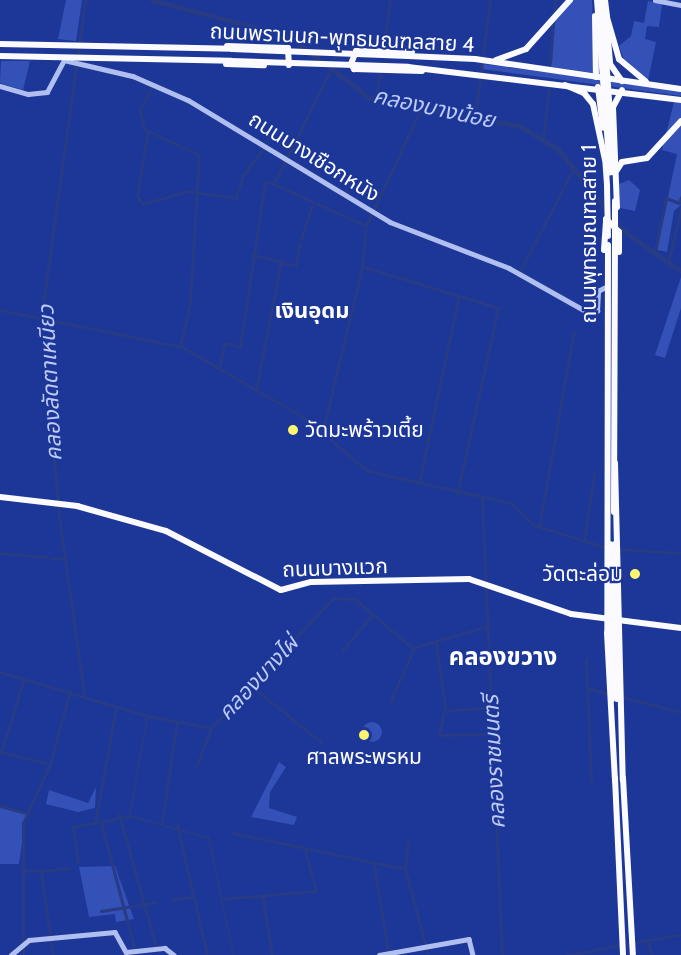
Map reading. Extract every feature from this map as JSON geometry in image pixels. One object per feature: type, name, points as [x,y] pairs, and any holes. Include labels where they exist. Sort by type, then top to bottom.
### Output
[{"type":"main road","points":[[486,61],[521,52],[570,0]]},
{"type":"main road","points":[[596,0],[596,77]]},
{"type":"main road","name":"ถนนพุทธมณฑลสาย 1","points":[[596,0],[614,173]]},
{"type":"main road","points":[[604,0],[610,64],[622,81]]},
{"type":"main road","name":"ถนนพุทธมณฑลสาย 1","points":[[604,0],[615,219],[611,246],[605,265],[604,288],[607,469],[612,542],[615,781],[623,955]]},
{"type":"main road","points":[[606,14],[619,59],[654,85]]},
{"type":"main road","name":"ถนนพรานนก-พุทธมณฑลสาย 4","points":[[0,44],[194,47],[451,57],[681,88]]},
{"type":"main road","points":[[597,46],[601,51],[609,48]]},
{"type":"main road","points":[[181,59],[283,66],[291,60],[285,47],[194,47]]},
{"type":"main road","points":[[451,57],[360,51],[353,53],[351,64],[403,71],[453,69]]},
{"type":"main road","name":"ถนนพรานนก-พุทธมณฑลสาย 4","points":[[0,56],[85,55],[474,70],[681,100]]},
{"type":"main road","points":[[553,81],[588,96],[605,160]]},
{"type":"main road","points":[[598,87],[607,186],[608,236]]},
{"type":"main road","points":[[614,173],[614,102],[622,90]]},
{"type":"main road","points":[[602,117],[614,119]]},
{"type":"main road","points":[[614,173],[622,162],[647,158],[681,121]]},
{"type":"main road","name":"ถนนพุทธมณฑลสาย 1","points":[[614,202],[608,236],[614,273],[615,463],[612,542],[607,559],[608,684],[615,702],[623,780],[633,953]]},
{"type":"main road","points":[[605,265],[606,219],[620,234],[614,273]]},
{"type":"main road","name":"ถนนบางแวก","points":[[0,497],[57,503],[181,536],[278,589],[311,582],[478,580],[568,613],[681,628]]},
{"type":"main road","name":"ถนนพุทธมณฑลสาย 1","points":[[612,542],[619,559],[620,687],[615,702]]},
{"type":"main road","points":[[607,592],[615,608],[619,588]]},
{"type":"main road","points":[[607,606],[597,617],[607,633]]},
{"type":"main road","points":[[619,608],[630,622]]},
{"type":"main road","points":[[608,641],[613,628],[619,642]]},
{"type":"street","points":[[655,0],[681,5]]},
{"type":"street","name":"ถนนบางเชือกหนัง","points":[[0,86],[28,94],[47,92],[58,64],[75,61],[175,93],[290,160],[367,209],[509,268],[591,314],[597,311],[598,291],[604,288]]},
{"type":"street","points":[[11,955],[22,943],[114,932],[126,952],[165,948],[174,955]]},
{"type":"street","points":[[379,955],[471,939],[473,955]]},
{"type":"shaded area","points":[[66,0],[82,0],[76,41],[58,39]]},
{"type":"shaded area","points":[[571,0],[592,0],[595,73],[551,67],[554,17]]},
{"type":"shaded area","points":[[648,1],[662,4],[659,27],[647,26],[645,39],[656,42],[648,81],[624,60],[619,46],[631,36],[634,21],[644,23]]},
{"type":"shaded area","points":[[1,61],[30,61],[23,90],[0,83]]},
{"type":"shaded area","points":[[483,64],[681,90],[681,96],[482,69]]},
{"type":"shaded area","points":[[674,102],[681,103],[681,205],[674,211],[667,252],[657,250],[677,154],[662,150]]},
{"type":"shaded area","points":[[629,180],[640,190],[635,211],[620,208],[619,184]]},
{"type":"shaded area","points":[[681,277],[681,308],[665,358],[655,355]]},
{"type":"shaded area","points":[[368,722],[376,722],[382,728],[382,736],[376,742],[368,742],[362,736],[362,728]]},
{"type":"shaded area","points":[[279,762],[286,767],[270,792],[269,808],[297,817],[294,825],[251,817]]},
{"type":"shaded area","points":[[96,787],[95,808],[78,812],[46,804],[49,790],[88,803]]},
{"type":"shaded area","points":[[0,807],[26,814],[19,864],[0,864]]},
{"type":"shaded area","points":[[115,866],[134,919],[116,922],[115,914],[89,917],[79,867]]},
{"type":"waterway","name":"คลองลัดตาเหนียว","points":[[84,694],[59,515],[41,319],[85,0]]},
{"type":"waterway","name":"คลองบางน้อย","points":[[152,0],[289,36],[370,98],[520,126],[558,149],[624,231],[681,271]]},
{"type":"waterway","points":[[383,49],[390,0]]},
{"type":"waterway","points":[[475,117],[490,0]]},
{"type":"waterway","points":[[550,63],[555,0]]},
{"type":"waterway","points":[[219,368],[225,343],[240,347],[265,181],[274,184],[332,67]]},
{"type":"waterway","points":[[376,99],[380,72]]},
{"type":"waterway","points":[[543,138],[549,88]]},
{"type":"waterway","points":[[151,89],[140,110],[144,129],[199,155],[190,304],[180,346]]},
{"type":"waterway","points":[[322,434],[362,268],[366,226],[422,106]]},
{"type":"waterway","points":[[148,131],[137,196],[143,204],[188,191],[236,198],[243,175],[263,149]]},
{"type":"waterway","points":[[521,269],[573,170]]},
{"type":"waterway","points":[[274,184],[366,226]]},
{"type":"waterway","points":[[655,252],[666,198],[679,203],[681,197]]},
{"type":"waterway","points":[[301,239],[312,206]]},
{"type":"waterway","points":[[668,263],[681,209]]},
{"type":"waterway","points":[[281,264],[296,265],[300,243]]},
{"type":"waterway","points":[[252,255],[281,261],[256,390]]},
{"type":"waterway","points":[[361,266],[498,308],[457,494]]},
{"type":"waterway","points":[[419,483],[459,295]]},
{"type":"waterway","points":[[0,310],[182,347],[303,417],[368,471],[511,503],[534,525],[607,548]]},
{"type":"waterway","points":[[539,527],[574,331]]},
{"type":"waterway","points":[[584,541],[594,474]]},
{"type":"waterway","name":"คลองราชมนตรี","points":[[482,498],[502,955]]},
{"type":"waterway","points":[[617,549],[681,553]]},
{"type":"waterway","points":[[0,553],[47,557]]},
{"type":"waterway","points":[[51,558],[64,559]]},
{"type":"waterway","name":"คลองบางไผ่","points":[[0,672],[148,716],[211,728],[333,598],[355,599],[412,648],[488,626]]},
{"type":"waterway","points":[[342,651],[372,615]]},
{"type":"waterway","points":[[436,643],[445,706],[439,735],[493,734]]},
{"type":"waterway","points":[[390,702],[414,648]]},
{"type":"waterway","points":[[586,660],[591,781]]},
{"type":"waterway","points":[[24,679],[1,752],[50,764]]},
{"type":"waterway","points":[[250,685],[321,742]]},
{"type":"waterway","points":[[587,688],[610,694]]},
{"type":"waterway","points":[[23,955],[23,823],[50,764],[70,691]]},
{"type":"waterway","points":[[622,697],[681,712]]},
{"type":"waterway","points":[[95,823],[116,707]]},
{"type":"waterway","points":[[444,711],[493,707]]},
{"type":"waterway","points":[[148,716],[130,816],[209,838],[234,955]]},
{"type":"waterway","points":[[162,821],[177,722]]},
{"type":"waterway","points":[[197,765],[211,728]]},
{"type":"waterway","points":[[0,806],[27,813]]},
{"type":"waterway","points":[[119,814],[156,947]]},
{"type":"waterway","points":[[78,862],[73,827],[130,816]]},
{"type":"waterway","points":[[101,823],[136,955]]},
{"type":"waterway","points":[[177,825],[207,955]]},
{"type":"waterway","points":[[233,833],[405,869]]},
{"type":"waterway","points":[[408,842],[405,869],[428,955]]},
{"type":"waterway","points":[[221,899],[316,891],[305,850]]},
{"type":"waterway","points":[[374,865],[388,951]]},
{"type":"waterway","points":[[41,871],[69,868]]},
{"type":"waterway","points":[[21,870],[41,871],[50,937]]},
{"type":"waterway","points":[[262,895],[272,955]]},
{"type":"waterway","points":[[171,900],[192,897]]},
{"type":"waterway","points":[[135,906],[156,902]]},
{"type":"waterway","points":[[101,911],[131,906]]},
{"type":"waterway","points":[[567,955],[681,934]]},
{"type":"waterway","points":[[647,940],[652,955]]},
{"type":"waterway","points":[[51,941],[53,955]]},
{"type":"place","name":"วัดมะพร้าวเตี้ย","points":[[293,430]]},
{"type":"place","name":"วัดตะล่อม","points":[[635,574]]},
{"type":"place","name":"ศาลพระพรหม","points":[[364,735]]},
{"type":"district","name":"เงินอุดม","points":[[312,311]]},
{"type":"district","name":"คลองขวาง","points":[[503,657]]}]
